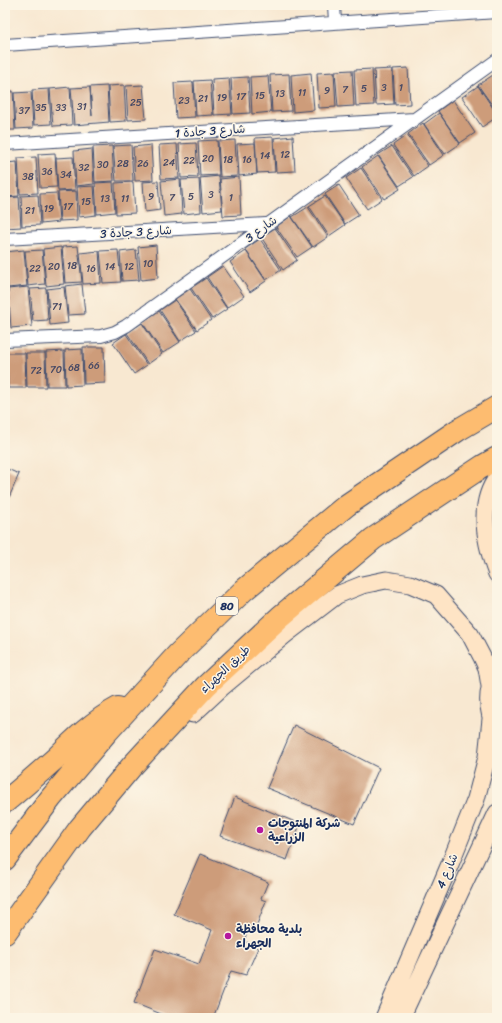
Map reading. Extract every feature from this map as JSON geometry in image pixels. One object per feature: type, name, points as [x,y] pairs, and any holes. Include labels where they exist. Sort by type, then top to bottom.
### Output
[{"type":"highway","name":"80","points":[[5,859],[51,798],[106,733],[178,654],[244,590],[341,510],[458,430],[497,407]]},
{"type":"highway","name":"طريق الجهراء","points":[[5,933],[80,828],[132,766],[206,686],[280,617],[373,539],[497,458]]},
{"type":"highway","points":[[5,802],[36,776],[67,745],[103,716],[140,696]]},
{"type":"street","points":[[334,5],[335,22]]},
{"type":"street","points":[[5,45],[497,12]]},
{"type":"street","name":"شارع 3","points":[[5,340],[101,336],[115,332],[126,326],[266,224],[497,60]]},
{"type":"street","name":"شارع 3 جادة 1","points":[[5,144],[414,119]]},
{"type":"street","name":"شارع 3 جادة 3","points":[[5,239],[266,224]]},
{"type":"street","points":[[497,478],[489,493],[485,516],[490,556],[497,574]]},
{"type":"street","points":[[114,788],[221,688],[256,659],[337,595],[362,585],[386,580],[410,584],[436,595],[470,634],[487,668],[490,686]]},
{"type":"street","points":[[490,686],[497,670]]},
{"type":"street","name":"شارع 4","points":[[384,1018],[450,864],[476,799],[494,724],[488,702],[490,686]]},
{"type":"street","name":"شارع 4","points":[[407,1013],[497,813]]},
{"type":"building","points":[[408,68],[410,104],[395,105],[393,69]]},
{"type":"building","points":[[372,69],[374,105],[356,106],[354,70]]},
{"type":"building","points":[[392,69],[394,104],[376,105],[374,70]]},
{"type":"building","points":[[352,70],[354,106],[338,107],[335,71]]},
{"type":"building","points":[[334,72],[336,107],[319,108],[317,73]]},
{"type":"building","points":[[311,73],[314,110],[293,112],[291,75]]},
{"type":"building","points":[[289,74],[291,111],[272,112],[270,75]]},
{"type":"building","points":[[493,75],[497,80],[497,112],[478,85]]},
{"type":"building","points":[[268,76],[271,112],[252,114],[250,77]]},
{"type":"building","points":[[248,77],[250,113],[233,114],[231,78]]},
{"type":"building","points":[[229,78],[232,114],[214,115],[212,79]]},
{"type":"building","points":[[210,80],[213,115],[196,116],[194,81]]},
{"type":"building","points":[[193,82],[195,117],[176,118],[174,83]]},
{"type":"building","points":[[124,85],[126,121],[110,122],[108,86]]},
{"type":"building","points":[[143,85],[146,119],[128,120],[126,86]]},
{"type":"building","points":[[107,86],[109,122],[74,125],[71,88]]},
{"type":"building","points":[[478,86],[497,114],[497,117],[482,127],[462,97]]},
{"type":"building","points":[[70,87],[72,125],[53,126],[50,89]]},
{"type":"building","points":[[49,89],[51,124],[34,125],[32,90]]},
{"type":"building","points":[[5,91],[13,91],[15,130],[5,130]]},
{"type":"building","points":[[31,92],[33,128],[16,129],[14,93]]},
{"type":"building","points":[[453,100],[475,133],[460,143],[438,111]]},
{"type":"building","points":[[439,113],[460,144],[445,154],[424,124]]},
{"type":"building","points":[[423,123],[444,155],[429,165],[408,134]]},
{"type":"building","points":[[407,135],[428,166],[414,176],[393,145]]},
{"type":"building","points":[[293,136],[295,171],[276,172],[274,138]]},
{"type":"building","points":[[273,137],[275,172],[257,173],[255,138]]},
{"type":"building","points":[[217,140],[219,175],[200,176],[198,141]]},
{"type":"building","points":[[235,140],[237,176],[220,177],[218,141]]},
{"type":"building","points":[[196,143],[198,177],[181,178],[179,144]]},
{"type":"building","points":[[255,143],[257,174],[239,176],[237,144]]},
{"type":"building","points":[[177,144],[179,178],[161,179],[159,145]]},
{"type":"building","points":[[131,145],[133,181],[116,181],[113,146]]},
{"type":"building","points":[[151,145],[153,180],[135,181],[133,147]]},
{"type":"building","points":[[112,146],[114,181],[95,182],[93,147]]},
{"type":"building","points":[[392,146],[413,177],[399,186],[378,155]]},
{"type":"building","points":[[92,149],[94,184],[76,186],[74,151]]},
{"type":"building","points":[[55,153],[57,187],[40,188],[38,154]]},
{"type":"building","points":[[378,156],[400,189],[384,199],[362,167]]},
{"type":"building","points":[[36,157],[38,193],[20,194],[18,158]]},
{"type":"building","points":[[73,157],[75,190],[58,191],[56,158]]},
{"type":"building","points":[[17,162],[19,196],[5,197],[5,163]]},
{"type":"building","points":[[361,168],[382,199],[367,209],[346,178]]},
{"type":"building","points":[[219,176],[222,210],[203,212],[200,178]]},
{"type":"building","points":[[239,177],[241,215],[223,216],[220,179]]},
{"type":"building","points":[[180,179],[182,214],[164,216],[161,181]]},
{"type":"building","points":[[199,179],[201,212],[184,214],[181,180]]},
{"type":"building","points":[[158,181],[160,210],[145,212],[143,182]]},
{"type":"building","points":[[113,182],[115,212],[97,214],[95,183]]},
{"type":"building","points":[[133,182],[135,213],[116,214],[115,183]]},
{"type":"building","points":[[339,185],[359,215],[345,224],[325,194]]},
{"type":"building","points":[[94,186],[96,215],[79,217],[77,187]]},
{"type":"building","points":[[76,191],[77,220],[60,221],[58,192]]},
{"type":"building","points":[[57,193],[59,222],[41,224],[40,194]]},
{"type":"building","points":[[38,195],[40,225],[22,226],[21,196]]},
{"type":"building","points":[[325,196],[345,225],[329,236],[309,206]]},
{"type":"building","points":[[19,197],[21,227],[5,228],[5,198]]},
{"type":"building","points":[[308,207],[328,237],[313,247],[292,217]]},
{"type":"building","points":[[291,216],[312,247],[297,257],[276,227]]},
{"type":"building","points":[[275,228],[297,260],[283,270],[261,237]]},
{"type":"building","points":[[260,239],[281,270],[266,280],[245,249]]},
{"type":"building","points":[[156,245],[158,278],[141,280],[138,247]]},
{"type":"building","points":[[78,246],[82,282],[65,283],[62,247]]},
{"type":"building","points":[[61,247],[64,284],[46,286],[43,249]]},
{"type":"building","points":[[24,250],[27,286],[8,288],[5,252]]},
{"type":"building","points":[[42,250],[45,284],[28,286],[25,251]]},
{"type":"building","points":[[118,250],[121,282],[103,283],[100,251]]},
{"type":"building","points":[[136,250],[139,280],[122,281],[120,252]]},
{"type":"building","points":[[99,251],[101,283],[83,284],[80,253]]},
{"type":"building","points":[[246,251],[266,281],[250,292],[230,262]]},
{"type":"building","points":[[223,266],[244,296],[227,308],[207,277]]},
{"type":"building","points":[[206,278],[227,309],[212,319],[191,288]]},
{"type":"building","points":[[82,284],[85,314],[68,315],[65,286]]},
{"type":"building","points":[[28,287],[32,326],[11,328],[8,289]]},
{"type":"building","points":[[64,287],[68,323],[50,325],[47,289]]},
{"type":"building","points":[[46,288],[48,320],[33,321],[30,289]]},
{"type":"building","points":[[190,289],[211,320],[197,330],[175,299]]},
{"type":"building","points":[[175,300],[196,331],[180,341],[160,310]]},
{"type":"building","points":[[159,311],[180,342],[163,353],[142,322]]},
{"type":"building","points":[[142,323],[162,354],[148,364],[127,333]]},
{"type":"building","points":[[126,334],[147,365],[134,374],[113,343]]},
{"type":"building","points":[[83,347],[104,347],[105,383],[84,384]]},
{"type":"building","points":[[82,349],[83,385],[66,386],[65,350]]},
{"type":"building","points":[[64,351],[65,386],[47,386],[46,352]]},
{"type":"building","points":[[7,353],[25,353],[26,388],[8,388]]},
{"type":"building","points":[[26,353],[45,353],[46,387],[27,387]]},
{"type":"building","points":[[6,373],[7,389],[5,389]]},
{"type":"building","points":[[5,468],[19,474],[5,507]]},
{"type":"building","points":[[294,725],[379,768],[354,824],[267,788]]},
{"type":"building","name":"شركة المنتوجات الزراعية","points":[[235,797],[300,824],[287,860],[220,836]]},
{"type":"building","name":"بلدية محافظة الجهراء","points":[[200,854],[268,882],[261,899],[266,901],[256,927],[249,926],[244,941],[258,948],[246,975],[231,971],[213,1018],[171,1018],[134,1003],[155,949],[199,964],[212,930],[174,914]]},
{"type":"place","name":"شركة المنتوجات الزراعية","points":[[260,830]]},
{"type":"place","name":"بلدية محافظة الجهراء","points":[[228,936]]}]
